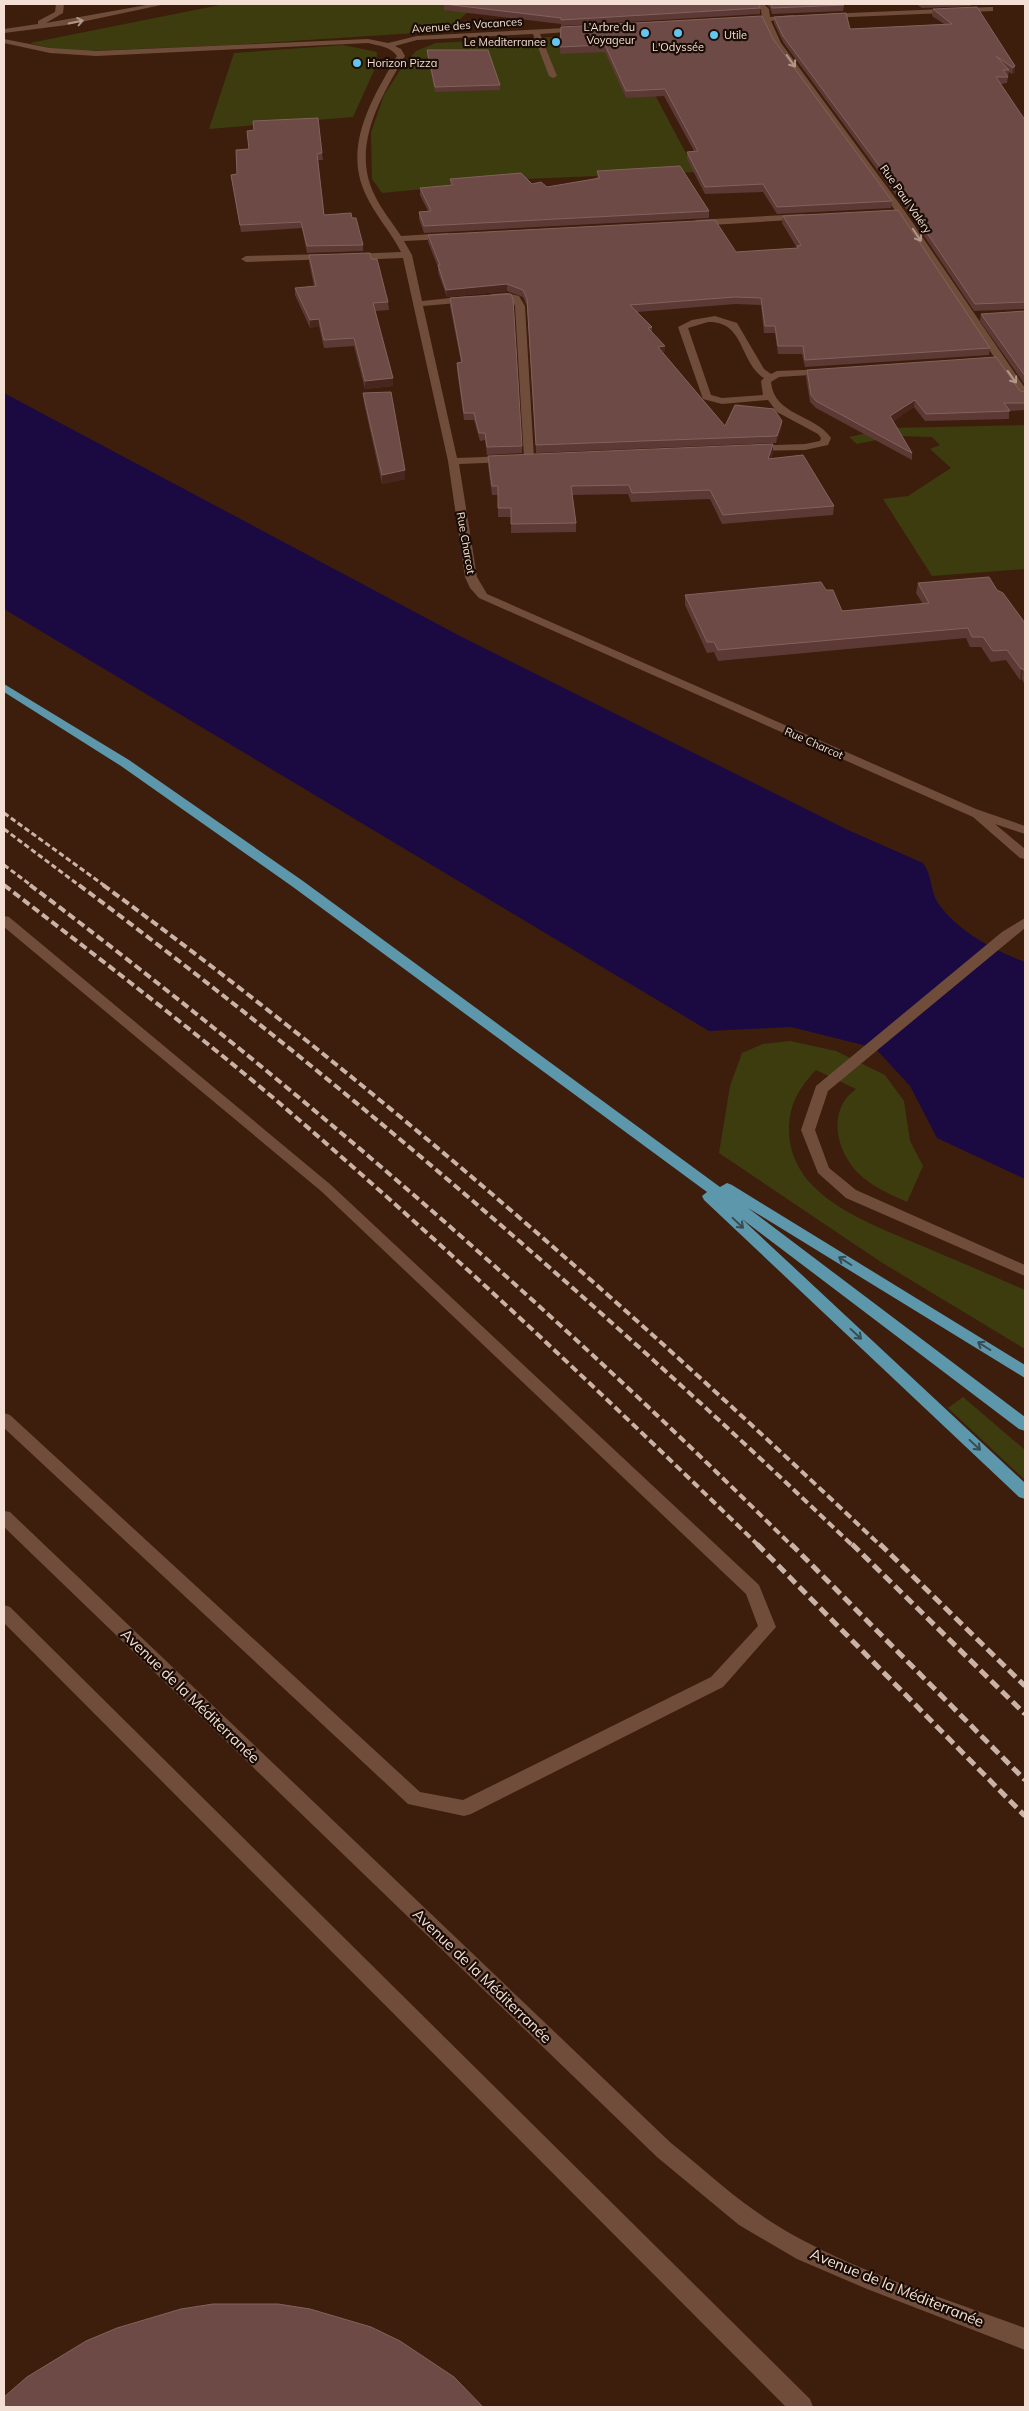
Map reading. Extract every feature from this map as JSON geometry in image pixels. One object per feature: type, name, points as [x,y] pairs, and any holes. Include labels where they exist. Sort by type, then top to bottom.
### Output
[{"type":"main road","points":[[4,687],[125,762],[298,884],[651,1142],[1025,1424]]},
{"type":"main road","points":[[651,1142],[1025,1372]]},
{"type":"main road","points":[[651,1142],[1025,1493]]},
{"type":"street","points":[[28,28],[59,14],[60,4]]},
{"type":"street","points":[[4,31],[67,23],[162,4]]},
{"type":"street","name":"Rue Paul Valéry","points":[[760,4],[765,9],[766,20],[777,43],[897,213],[975,316],[994,359],[1025,395]]},
{"type":"street","points":[[821,16],[990,9]]},
{"type":"street","points":[[737,21],[803,17]]},
{"type":"street","points":[[19,29],[19,39],[22,46]]},
{"type":"street","name":"Avenue des Vacances","points":[[4,41],[35,51],[64,54],[112,54],[368,41],[388,45],[417,38],[594,29]]},
{"type":"street","points":[[536,32],[553,76]]},
{"type":"street","name":"Rue Charcot","points":[[388,45],[398,51],[401,56],[381,89],[368,119],[362,144],[361,172],[369,194],[408,255],[453,461],[471,577],[476,588],[483,596],[972,812],[1005,821],[1025,830]]},
{"type":"street","points":[[686,224],[813,217]]},
{"type":"street","points":[[400,240],[460,236]]},
{"type":"street","points":[[246,259],[408,255]]},
{"type":"street","points":[[418,304],[507,296],[516,298],[520,306],[533,458],[453,461]]},
{"type":"street","points":[[771,378],[760,371],[734,325],[727,321],[705,319],[692,322],[683,327],[707,397],[722,400],[771,397]]},
{"type":"street","points":[[737,450],[805,447],[824,443],[826,438],[822,432],[781,410],[767,393],[766,381],[777,374],[831,370]]},
{"type":"street","name":"Rue Charcot","points":[[972,812],[1025,855]]},
{"type":"street","points":[[4,920],[326,1188],[753,1590],[767,1627],[716,1682],[473,1804],[464,1808],[415,1799],[4,1419]]},
{"type":"street","points":[[1024,921],[821,1089],[808,1130],[822,1170],[851,1194],[1025,1271]]},
{"type":"street","name":"Avenue de la Méditerranée","points":[[4,1517],[664,2150],[747,2218],[805,2252],[868,2279],[1025,2339]]},
{"type":"street","points":[[4,1612],[802,2407]]},
{"type":"shaded area","points":[[225,4],[477,4],[446,31],[232,45],[66,52],[30,43]]},
{"type":"shaded area","points":[[622,33],[696,172],[524,179],[382,193],[372,179],[371,132],[384,95],[402,67],[416,51],[436,43]]},
{"type":"shaded area","points":[[343,45],[377,52],[376,66],[353,117],[209,129],[234,53]]},
{"type":"shaded area","points":[[4,393],[460,636],[848,830],[923,863],[928,872],[935,898],[955,922],[989,946],[1025,962],[1025,1179],[937,1138],[910,1086],[875,1048],[791,1027],[709,1031],[4,609]]},
{"type":"shaded area","points":[[1025,425],[1025,569],[932,576],[883,499],[908,496],[951,468],[930,449],[940,445],[932,437],[896,436],[857,444],[849,437],[891,428]]},
{"type":"shaded area","points":[[790,1041],[836,1051],[885,1075],[904,1101],[910,1141],[923,1166],[907,1202],[878,1188],[860,1175],[846,1156],[838,1134],[840,1111],[846,1099],[856,1089],[816,1070],[796,1097],[789,1121],[793,1154],[803,1174],[819,1192],[860,1219],[1025,1290],[1025,1349],[881,1262],[719,1153],[730,1086],[742,1053],[763,1044]]},
{"type":"shaded area","points":[[963,1397],[1025,1450],[1025,1480],[948,1408]]},
{"type":"building","points":[[444,4],[758,4],[760,8],[561,20],[561,18]]},
{"type":"building","points":[[771,4],[844,4],[844,5],[772,8]]},
{"type":"building","points":[[977,7],[1015,66],[1013,68],[996,56],[1009,70],[1003,70],[1008,77],[996,77],[1025,120],[1025,302],[975,304],[906,202],[783,36],[774,17],[846,13],[850,29],[952,24],[933,9]]},
{"type":"building","points":[[762,16],[773,39],[892,201],[777,207],[763,184],[705,187],[687,152],[698,151],[665,89],[626,91],[605,45],[560,47],[561,27]]},
{"type":"building","points":[[427,50],[488,50],[500,85],[435,87]]},
{"type":"building","points":[[318,118],[322,153],[317,154],[324,215],[351,213],[352,218],[356,218],[363,245],[307,246],[301,222],[240,225],[231,175],[237,174],[236,150],[249,149],[247,131],[254,130],[253,121]]},
{"type":"building","points":[[680,166],[709,211],[424,226],[419,212],[431,211],[420,188],[453,185],[450,179],[521,173],[532,184],[541,182],[547,187],[600,178],[597,171]]},
{"type":"building","points":[[898,210],[990,348],[805,360],[803,346],[778,346],[775,326],[765,326],[761,298],[735,297],[630,305],[652,327],[648,328],[665,346],[658,347],[725,426],[735,405],[774,409],[782,421],[777,436],[536,445],[527,299],[523,290],[507,284],[446,290],[438,265],[440,265],[428,235],[715,220],[736,252],[798,248],[797,246],[801,245],[783,216]]},
{"type":"building","points":[[370,253],[371,259],[377,259],[388,302],[373,303],[393,378],[365,381],[354,338],[324,340],[319,319],[310,320],[295,288],[316,286],[309,255]]},
{"type":"building","points":[[511,294],[513,299],[522,446],[487,447],[485,433],[479,433],[474,413],[464,413],[457,363],[462,362],[450,298]]},
{"type":"building","points":[[1025,311],[1025,376],[981,314]]},
{"type":"building","points":[[996,357],[1020,391],[1025,392],[1025,403],[1004,403],[1010,411],[926,414],[915,400],[890,416],[912,453],[816,401],[811,395],[807,370]]},
{"type":"building","points":[[391,392],[405,470],[382,475],[363,393]]},
{"type":"building","points":[[773,444],[768,459],[803,455],[834,506],[723,515],[710,490],[632,493],[629,485],[571,486],[576,523],[511,524],[511,508],[498,508],[498,486],[492,486],[488,456]]},
{"type":"building","points":[[989,577],[997,590],[1003,593],[1025,623],[1025,672],[1007,650],[993,651],[983,637],[972,637],[968,628],[718,650],[714,642],[707,642],[685,595],[821,582],[826,590],[833,590],[842,611],[929,603],[918,583]]},
{"type":"building","points":[[213,2304],[278,2304],[310,2309],[371,2327],[400,2341],[454,2377],[483,2407],[4,2407],[4,2397],[27,2377],[86,2341],[117,2328],[181,2309]]},
{"type":"railway","points":[[4,813],[105,886]]},
{"type":"railway","points":[[4,829],[80,886]]},
{"type":"railway","points":[[4,865],[32,886]]},
{"type":"railway","points":[[4,885],[142,991],[277,1101],[339,1155],[521,1319],[758,1545]]},
{"type":"railway","points":[[30,885],[229,1040],[422,1202],[610,1371],[792,1546]]},
{"type":"railway","points":[[79,885],[180,962],[379,1121],[572,1287],[667,1372],[853,1546]]},
{"type":"railway","points":[[103,885],[306,1040],[502,1203],[694,1372],[881,1546]]},
{"type":"railway","points":[[791,1544],[1025,1780]]},
{"type":"railway","points":[[852,1544],[1025,1714]]},
{"type":"railway","points":[[880,1544],[1025,1686]]},
{"type":"railway","points":[[758,1545],[1025,1816]]},
{"type":"place","name":"L’Arbre du Voyageur","points":[[645,33]]},
{"type":"place","name":"L'Odyssée","points":[[678,33]]},
{"type":"place","name":"Utile","points":[[714,35]]},
{"type":"place","name":"Le Mediterranee","points":[[556,42]]},
{"type":"place","name":"Horizon Pizza","points":[[357,63]]}]
